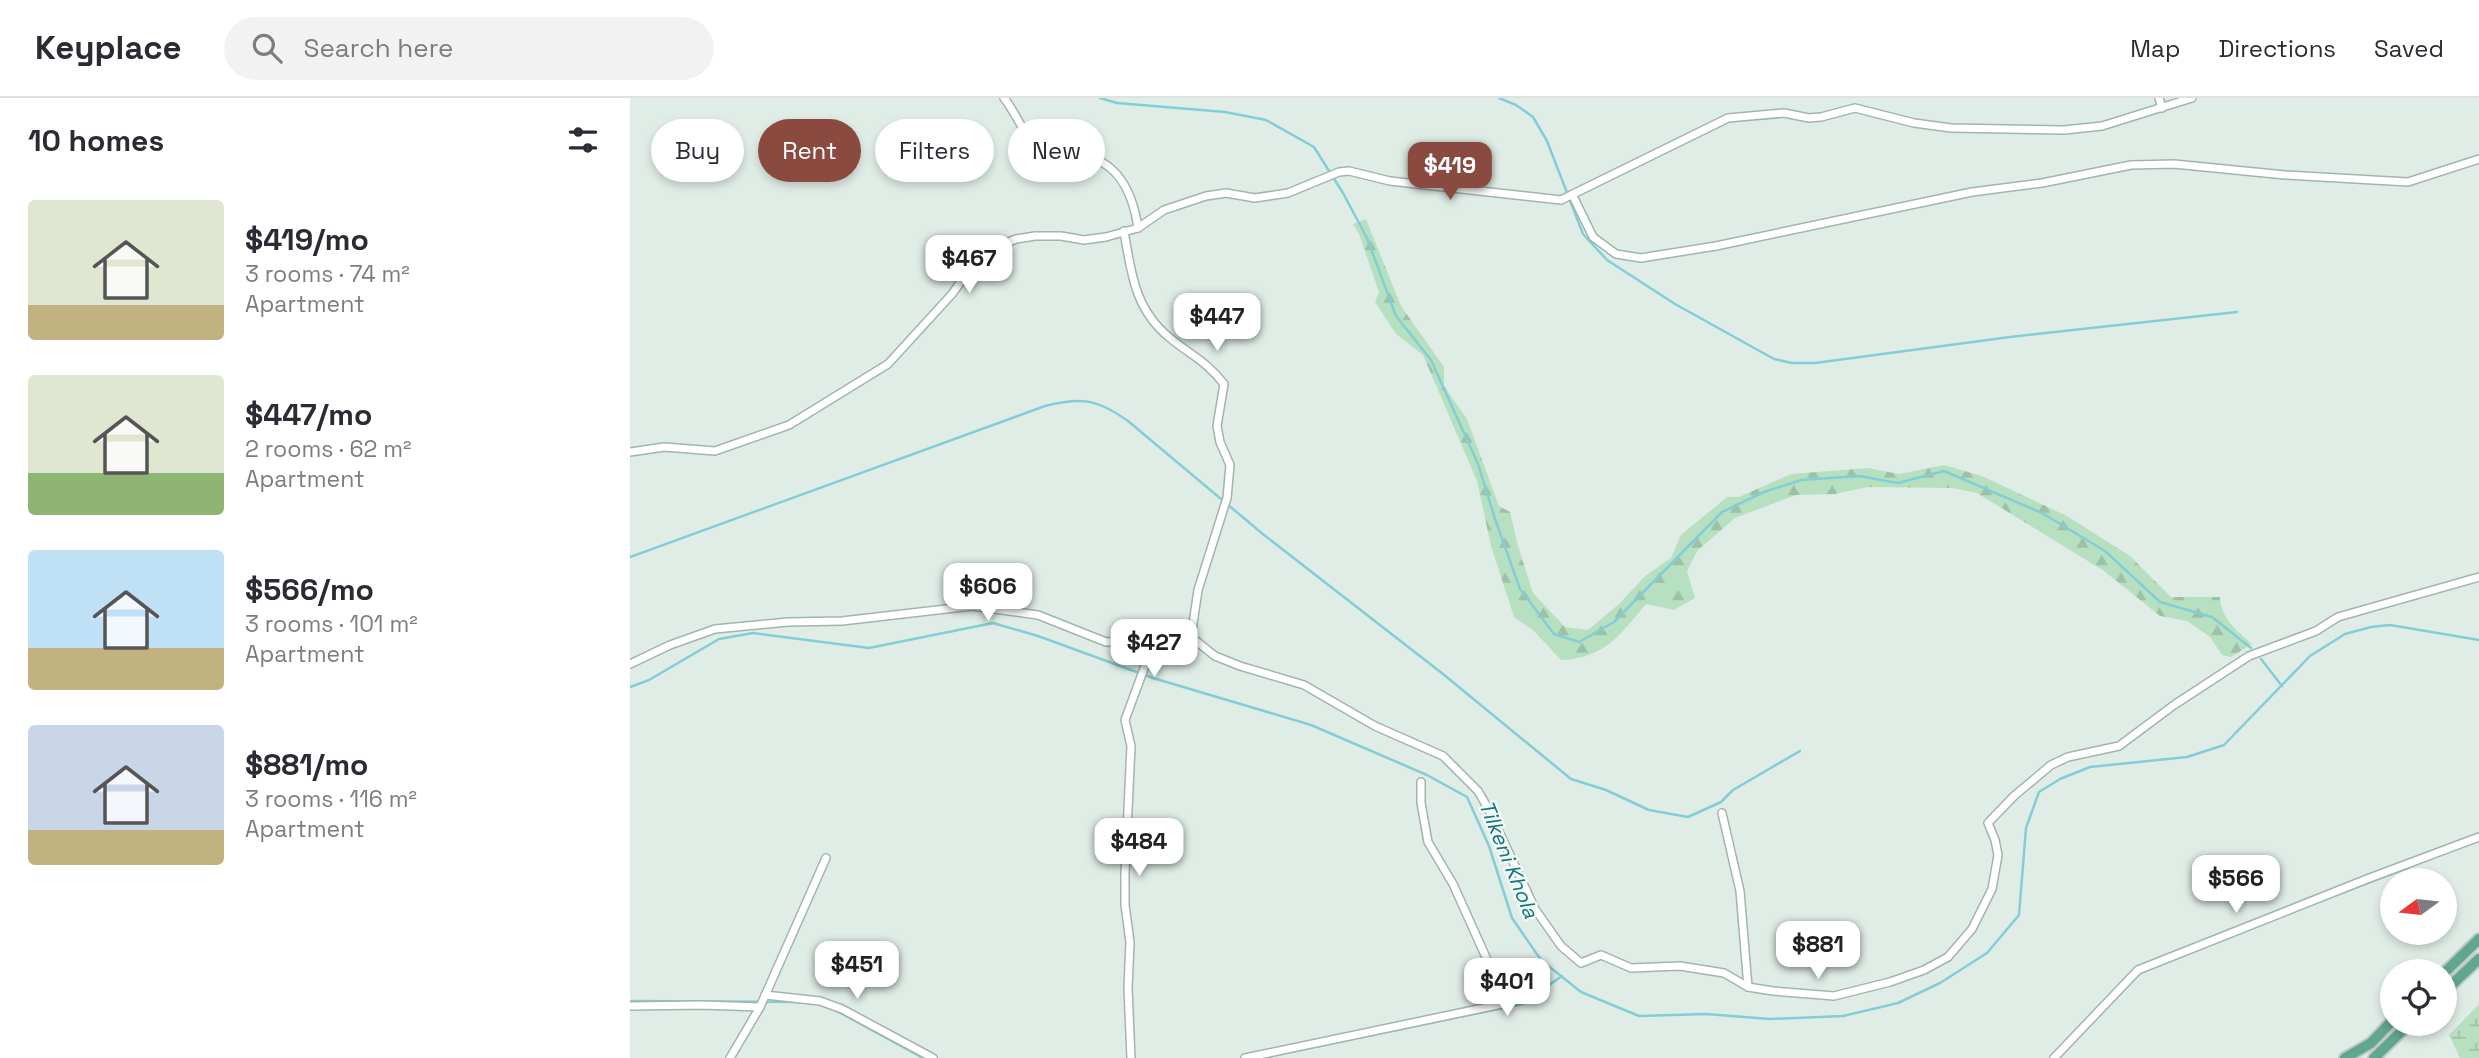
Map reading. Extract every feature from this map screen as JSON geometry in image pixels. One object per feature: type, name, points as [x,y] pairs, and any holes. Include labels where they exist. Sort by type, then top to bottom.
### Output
[{"type":"main road","points":[[2457,960],[2479,939]]},
{"type":"main road","points":[[2457,980],[2479,959]]},
{"type":"main road","points":[[2345,1058],[2380,1033]]},
{"type":"main road","points":[[2374,1058],[2397,1036]]},
{"type":"street","points":[[1004,98],[1026,134],[1039,149],[1053,156],[1079,156],[1097,160],[1112,170],[1125,185],[1134,203],[1138,228]]},
{"type":"street","points":[[2159,98],[2162,108]]},
{"type":"street","points":[[630,452],[664,447],[715,451],[789,425],[888,364],[952,294],[975,262],[989,250],[1016,239],[1035,236],[1061,236],[1084,240],[1106,237],[1138,228],[1164,210],[1206,196],[1226,193],[1255,198],[1288,193],[1339,172],[1349,171],[1390,181],[1562,200],[1728,118],[1784,113],[1809,118],[1855,108],[1914,123],[1951,128],[2064,130],[2102,126],[2193,98]]},
{"type":"street","points":[[1573,196],[1593,237],[1616,254],[1642,258],[1728,244],[1972,192],[2042,183],[2131,165],[2174,164],[2285,175],[2408,182],[2479,159]]},
{"type":"street","points":[[1124,231],[1134,288],[1149,316],[1169,338],[1210,365],[1224,384],[1217,426],[1220,442],[1230,465],[1227,498],[1198,590],[1191,637]]},
{"type":"street","points":[[630,664],[715,628],[842,621],[972,606],[1038,615],[1106,642],[1147,641],[1156,636],[1191,637],[1215,656],[1304,685],[1374,726],[1443,756],[1478,791],[1535,909],[1561,946],[1581,963],[1601,954],[1631,968],[1680,966],[1724,973],[1748,987],[1834,996],[1890,982],[1924,970],[1948,957],[1972,929],[1992,889],[1998,855],[1988,823],[2014,796],[2051,765],[2068,757],[2119,746],[2174,705],[2249,656],[2316,631],[2338,617],[2479,577]]},
{"type":"street","points":[[1131,1058],[1128,988],[1130,942],[1125,905],[1125,873],[1131,747],[1125,720],[1156,636]]},
{"type":"street","points":[[1245,1058],[1507,1003],[1509,995],[1489,964],[1453,884],[1429,842],[1421,803],[1421,782]]},
{"type":"street","points":[[1722,813],[1740,891],[1748,987]]},
{"type":"street","points":[[2054,1058],[2138,970],[2479,837]]},
{"type":"street","points":[[730,1058],[762,1001],[826,858]]},
{"type":"street","points":[[630,1006],[820,1001],[842,1009],[933,1058]]},
{"type":"green space","points":[[1366,219],[1401,306],[1444,367],[1444,386],[1467,419],[1499,506],[1510,512],[1533,593],[1565,627],[1588,630],[1619,604],[1645,576],[1671,558],[1681,535],[1727,497],[1739,497],[1791,474],[1868,468],[1899,474],[1944,465],[1982,476],[2067,516],[2130,556],[2171,597],[2220,597],[2226,617],[2252,644],[2231,657],[2222,655],[2210,637],[2187,621],[2160,616],[2104,571],[1977,493],[1952,488],[1868,487],[1835,494],[1796,495],[1735,518],[1697,551],[1687,571],[1695,598],[1674,610],[1646,604],[1619,635],[1600,650],[1589,655],[1561,660],[1534,631],[1514,617],[1491,546],[1477,481],[1423,355],[1396,334],[1375,302],[1379,292],[1353,224]]},
{"type":"green space","points":[[2479,1004],[2479,1058],[2460,1058],[2449,1036],[2457,1036],[2457,1027]]},
{"type":"waterway","points":[[1100,98],[1117,103],[1225,112],[1266,120],[1314,147],[1367,238],[1396,316],[1431,360],[1478,464],[1520,589],[1554,634],[1579,642],[1614,622],[1722,512],[1764,492],[1801,480],[1859,476],[1898,483],[1944,471],[2042,513],[2105,551],[2160,602],[2212,617],[2251,648]]},
{"type":"waterway","points":[[1499,98],[1516,105],[1533,117],[1547,141],[1583,234],[1607,260],[1675,304],[1774,359],[1792,363],[1815,363],[2010,337],[2237,312]]},
{"type":"waterway","points":[[630,557],[1045,406],[1069,401],[1089,402],[1107,408],[1128,421],[1264,535],[1443,674],[1571,779],[1606,790],[1649,810],[1688,817],[1721,802],[1733,790],[1800,751]]},
{"type":"waterway","name":"Tilkeni Khola","points":[[630,687],[649,680],[719,639],[753,633],[869,648],[993,623],[1038,636],[1153,678],[1311,725],[1427,775],[1467,797],[1489,846],[1512,918],[1541,960],[1581,992],[1639,1016],[1706,1014],[1770,1019],[1843,1016],[1898,1003],[1940,983],[1987,953],[2019,915],[2026,828],[2039,792],[2060,779],[2090,767],[2187,757],[2224,745],[2310,656],[2345,634],[2390,625],[2479,640]]},
{"type":"waterway","points":[[2261,659],[2282,686]]},
{"type":"waterway","points":[[2341,893],[2410,867]]},
{"type":"waterway","points":[[1271,1056],[1522,1004],[1562,976]]},
{"type":"waterway","points":[[630,1001],[800,1002]]},
{"type":"waterway","points":[[837,1011],[923,1058]]}]
